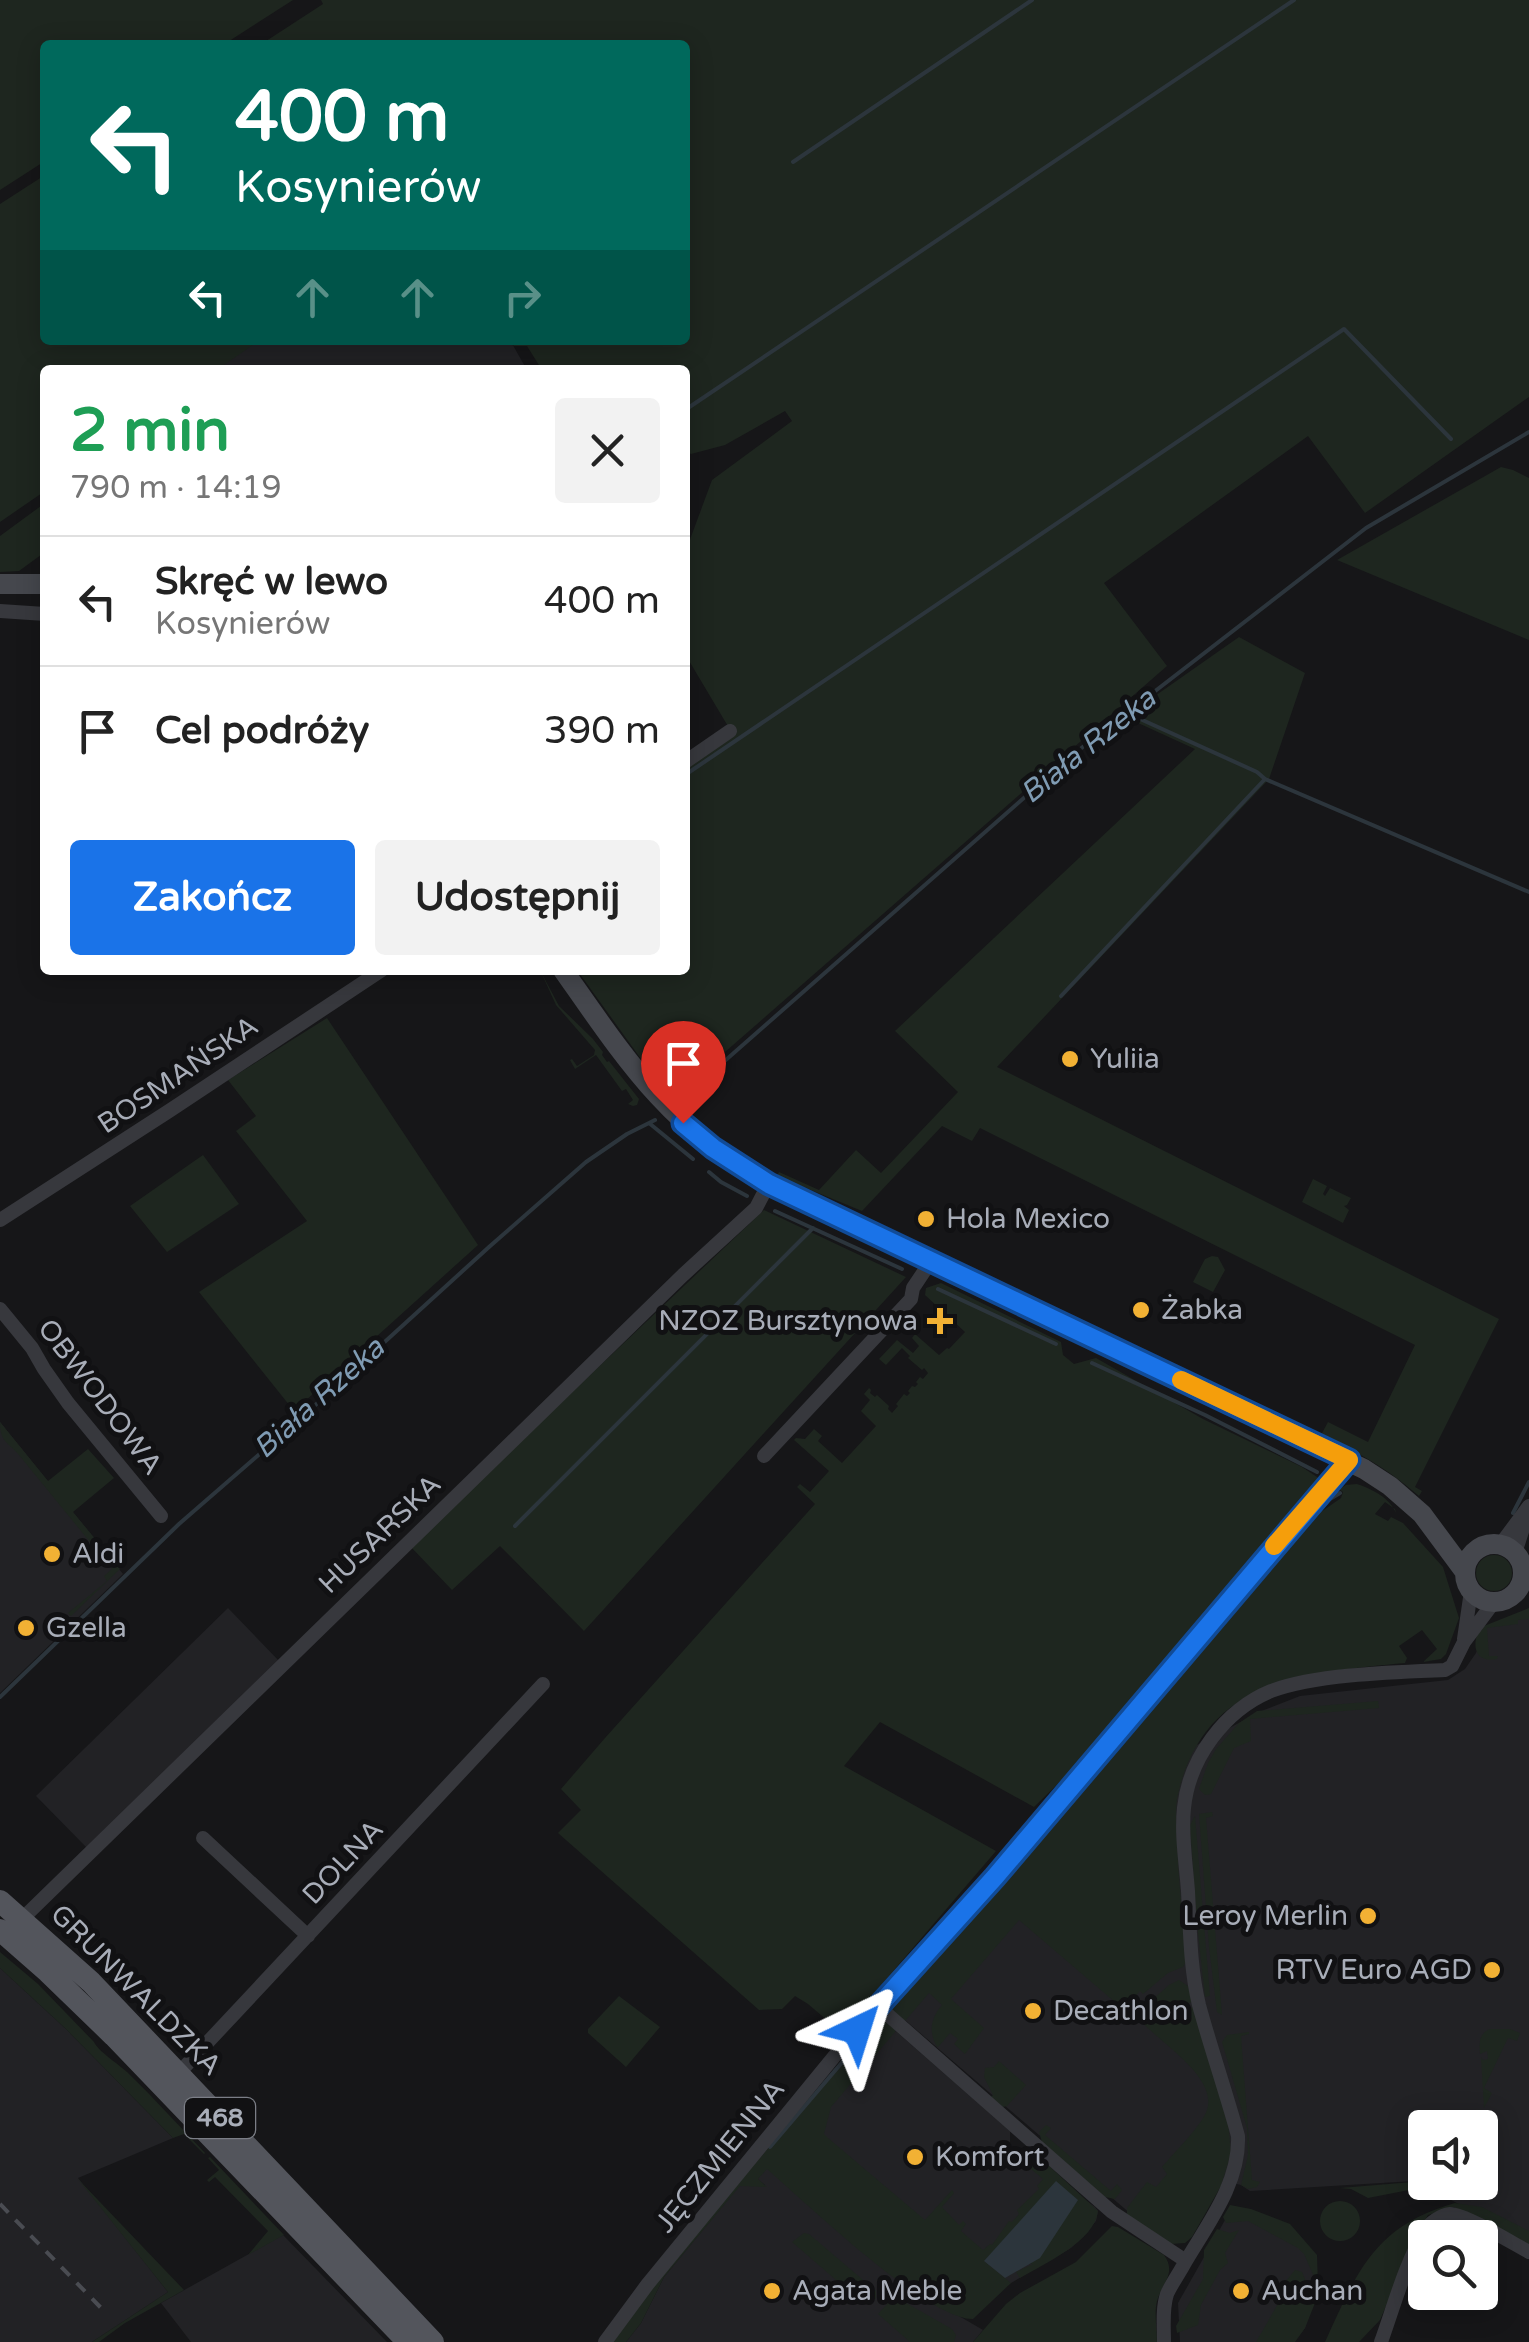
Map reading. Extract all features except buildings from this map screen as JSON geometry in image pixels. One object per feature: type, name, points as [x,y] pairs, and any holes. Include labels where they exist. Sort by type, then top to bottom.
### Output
[{"type":"main road","points":[[0,584],[40,584]]},
{"type":"main road","points":[[567,975],[624,1057],[668,1108],[713,1148],[769,1184],[1349,1460],[1390,1486],[1432,1524],[1476,1551]]},
{"type":"main road","points":[[1432,1524],[1468,1581],[1485,1601],[1512,1597],[1522,1581],[1517,1561],[1492,1545],[1476,1551],[1468,1560],[1468,1581]]},
{"type":"main road","name":"GRUNWALDZKA","points":[[0,1901],[91,1982],[433,2342]]},
{"type":"main road","name":"GRUNWALDZKA","points":[[0,1930],[114,2036],[408,2342]]},
{"type":"street","points":[[0,611],[40,614]]},
{"type":"street","points":[[690,759],[730,731]]},
{"type":"street","name":"BOSMAŃSKA","points":[[0,1220],[374,975]]},
{"type":"street","name":"HUSARSKA","points":[[22,1919],[756,1208],[769,1184]]},
{"type":"street","points":[[764,1456],[911,1299],[913,1288],[930,1261]]},
{"type":"street","name":"OBWODOWA","points":[[0,1309],[68,1402],[160,1516]]},
{"type":"street","name":"JĘCZMIENNA","points":[[605,2342],[758,2148],[878,2006],[995,1877],[1349,1460]]},
{"type":"street","points":[[1517,1561],[1529,1509]]},
{"type":"street","points":[[1464,1642],[1468,1581]]},
{"type":"street","points":[[1164,2342],[1167,2294],[1226,2193],[1239,2152],[1194,1972],[1183,1831],[1190,1779],[1202,1753],[1218,1731],[1252,1700],[1270,1692],[1308,1682],[1445,1670],[1452,1666],[1464,1642],[1512,1597]]},
{"type":"street","name":"DOLNA","points":[[178,2074],[544,1684]]},
{"type":"street","points":[[204,1838],[308,1936]]},
{"type":"street","points":[[878,2006],[1112,2212],[1186,2261]]},
{"type":"street","points":[[1381,2342],[1425,2230],[1440,2217],[1463,2217],[1529,2252]]},
{"type":"shaded area","points":[[0,0],[293,0],[231,40],[40,40],[40,164],[0,190]]},
{"type":"shaded area","points":[[321,0],[1529,0],[1529,397],[1365,513],[1308,436],[1104,583],[1167,666],[694,1079],[672,1094],[664,1086],[683,1070],[674,1061],[654,1077],[581,975],[690,975],[690,762],[732,733],[690,662],[690,539],[712,480],[792,421],[785,411],[725,445],[691,454],[690,365],[539,365],[527,346],[512,345],[690,345],[690,40],[268,40],[323,4]]},
{"type":"shaded area","points":[[40,178],[40,345],[253,345],[224,365],[40,365],[40,494],[0,522],[0,204]]},
{"type":"shaded area","points":[[248,345],[513,345],[524,365],[219,365]]},
{"type":"shaded area","points":[[1501,467],[1529,478],[1529,640],[1337,560]]},
{"type":"shaded area","points":[[40,507],[40,556],[19,571],[0,572],[0,536]]},
{"type":"shaded area","points":[[1239,637],[1305,673],[1269,779],[997,1067],[1499,1319],[1415,1487],[1422,1491],[1419,1496],[1372,1462],[1321,1435],[1328,1422],[1368,1442],[1415,1345],[980,1128],[972,1141],[942,1126],[862,1211],[777,1176],[779,1172],[819,1190],[856,1150],[881,1173],[958,1092],[895,1031],[1195,749],[1125,717]]},
{"type":"shaded area","points":[[542,975],[559,1006],[593,1039],[639,1099],[637,1105],[628,1104],[633,1100],[626,1089],[622,1091],[596,1055],[575,1069],[570,1060],[577,1066],[594,1055],[595,1050],[556,1005]]},
{"type":"shaded area","points":[[327,1018],[478,1245],[294,1411],[199,1292],[307,1221],[236,1131],[256,1116],[228,1080]]},
{"type":"shaded area","points":[[203,1155],[239,1204],[167,1252],[130,1206]]},
{"type":"shaded area","points":[[1313,1179],[1327,1186],[1325,1196],[1330,1188],[1351,1198],[1344,1206],[1349,1210],[1343,1223],[1302,1202]]},
{"type":"shaded area","points":[[764,1210],[906,1277],[584,1631],[500,1546],[452,1590],[410,1546]]},
{"type":"shaded area","points":[[1218,1257],[1225,1270],[1213,1292],[1193,1282],[1205,1259]]},
{"type":"shaded area","points":[[941,1283],[1061,1342],[1063,1355],[1074,1364],[1096,1358],[1320,1479],[1146,1689],[1034,1807],[880,1722],[844,1766],[996,1851],[841,2032],[795,1996],[782,2009],[759,2010],[558,1833],[581,1810],[561,1789],[815,1504],[797,1487],[800,1484],[810,1492],[829,1471],[794,1440],[805,1439],[814,1429],[822,1436],[818,1441],[842,1463],[876,1426],[861,1411],[870,1400],[864,1394],[869,1388],[892,1413],[904,1394],[907,1396],[920,1377],[923,1379],[928,1373],[908,1358],[902,1348],[886,1365],[879,1359],[897,1340],[913,1353],[919,1346],[912,1338],[915,1334],[939,1355],[965,1332],[925,1295],[926,1288]]},
{"type":"shaded area","points":[[0,1422],[123,1574],[0,1693]]},
{"type":"shaded area","points":[[0,1422],[48,1481],[88,1449],[114,1478],[73,1512],[120,1569],[71,1616],[68,1613],[107,1581],[104,1576],[112,1569],[5,1441]]},
{"type":"shaded area","points":[[1357,1484],[1380,1495],[1393,1508],[1385,1502],[1375,1514],[1403,1523],[1443,1567],[1459,1618],[1446,1654],[1441,1659],[1423,1662],[1437,1649],[1422,1630],[1399,1646],[1407,1658],[1405,1663],[1295,1679],[1263,1689],[1233,1705],[1209,1728],[1190,1759],[1177,1799],[1178,1868],[1187,1960],[1183,1967],[1168,1973],[1143,1994],[1140,1991],[1123,2009],[1019,1920],[951,1999],[984,2028],[965,2054],[954,2044],[958,2039],[950,2033],[937,2047],[932,2025],[942,2005],[929,1993],[905,2021],[890,2008],[1017,1868],[1321,1512],[1341,1498],[1343,1492],[1339,1489]]},
{"type":"shaded area","points":[[1494,1555],[1507,1560],[1512,1573],[1507,1586],[1494,1591],[1481,1586],[1476,1573],[1481,1560]]},
{"type":"shaded area","points":[[228,1608],[280,1662],[88,1849],[36,1796]]},
{"type":"shaded area","points":[[1529,1608],[1529,1619],[1487,1628],[1489,1656],[1498,1656],[1490,1660],[1480,1656],[1476,1648],[1479,1630]]},
{"type":"shaded area","points":[[1529,1617],[1529,2240],[1498,2224],[1498,2220],[1490,2220],[1451,2200],[1498,2200],[1498,2110],[1408,2110],[1408,2181],[1250,2191],[1220,2180],[1132,2215],[891,2008],[1073,1809],[1264,1710],[1300,1696],[1448,1680],[1465,1669],[1486,1627]]},
{"type":"shaded area","points":[[1378,1701],[1379,1708],[1250,1719],[1251,1741],[1234,1748],[1211,1794],[1205,1795],[1199,1789],[1216,1749],[1239,1723],[1257,1711]]},
{"type":"shaded area","points":[[1212,1812],[1213,1816],[1206,1818],[1222,2015],[1217,2012],[1209,1947],[1199,1814]]},
{"type":"shaded area","points":[[1195,1816],[1210,1996],[1205,1997],[1190,1825]]},
{"type":"shaded area","points":[[0,1952],[38,1984],[205,2153],[184,2134],[173,2138],[0,1968]]},
{"type":"shaded area","points":[[0,1968],[173,2138],[78,2178],[168,2292],[92,2342],[0,2342]]},
{"type":"shaded area","points":[[1179,1980],[1188,1986],[1192,2002],[1156,2007],[1151,2001]]},
{"type":"shaded area","points":[[619,1996],[660,2027],[626,2067],[588,2033]]},
{"type":"shaded area","points":[[1194,2007],[1228,2122],[1231,2153],[1221,2186],[1192,2237],[1185,2243],[1171,2244],[1127,2215],[1127,2208],[1147,2182],[1156,2187],[1167,2174],[1162,2167],[1200,2123],[1208,2097],[1195,2072],[1138,2018],[1145,2008],[1160,2015]]},
{"type":"shaded area","points":[[878,2017],[896,2027],[895,2032],[831,2107],[824,2134],[925,2220],[952,2190],[954,2193],[942,2207],[959,2225],[963,2221],[966,2224],[961,2231],[983,2250],[992,2245],[1019,2214],[1017,2210],[1039,2189],[1043,2179],[1020,2160],[1014,2167],[1011,2165],[1023,2150],[1034,2152],[1098,2211],[1088,2232],[1067,2250],[1020,2278],[1016,2272],[1033,2264],[984,2261],[1011,2283],[973,2319],[927,2301],[898,2281],[767,2169],[758,2179],[767,2187],[740,2186],[664,2277],[641,2323],[626,2342],[612,2342],[656,2282]]},
{"type":"shaded area","points":[[882,2019],[1010,2131],[1010,2147],[1098,2211],[1096,2221],[1071,2248],[997,2294],[792,2120]]},
{"type":"shaded area","points":[[1490,2029],[1520,2033],[1517,2041],[1508,2038],[1484,2088],[1492,2093],[1484,2108],[1481,2057],[1488,2059],[1487,2051],[1480,2054],[1480,2042]]},
{"type":"shaded area","points":[[1249,2032],[1241,2036],[1252,2180],[1260,2182],[1248,2189],[1241,2185],[1248,2155],[1247,2128],[1222,2042],[1227,2035]]},
{"type":"shaded area","points":[[999,2061],[1026,2085],[1003,2107],[991,2097],[984,2077],[985,2068],[994,2067]]},
{"type":"shaded area","points":[[1046,2125],[1051,2128],[1045,2135],[1111,2191],[1117,2184],[1122,2190],[1115,2199],[1105,2197],[1042,2142],[1039,2132]]},
{"type":"shaded area","points":[[210,2157],[284,2235],[248,2255],[268,2231],[215,2177],[207,2180],[219,2170]]},
{"type":"shaded area","points":[[767,2168],[916,2291],[983,2330],[973,2342],[626,2342],[641,2323],[664,2277],[740,2185],[765,2185],[757,2179]]},
{"type":"shaded area","points":[[77,2178],[184,2290],[99,2342],[92,2342],[168,2292]]},
{"type":"shaded area","points":[[1056,2181],[1078,2200],[1040,2258],[1005,2278],[984,2261]]},
{"type":"shaded area","points":[[1408,2182],[1408,2190],[1368,2198],[1340,2188]]},
{"type":"shaded area","points":[[1340,2201],[1354,2207],[1360,2221],[1354,2235],[1340,2241],[1326,2235],[1320,2221],[1326,2207]]},
{"type":"shaded area","points":[[1455,2203],[1482,2207],[1529,2231],[1529,2247],[1498,2230],[1498,2220],[1478,2220],[1454,2207],[1428,2215],[1425,2220],[1414,2220]]},
{"type":"shaded area","points":[[1230,2205],[1290,2224],[1317,2255],[1318,2286],[1298,2248],[1248,2221],[1226,2223],[1223,2217]]},
{"type":"shaded area","points":[[1233,2206],[1290,2228],[1314,2264],[1316,2295],[1305,2328],[1294,2342],[1180,2342],[1178,2303]]},
{"type":"shaded area","points":[[1408,2223],[1408,2255],[1380,2320],[1359,2342],[1325,2342],[1359,2273],[1387,2239]]},
{"type":"shaded area","points":[[1112,2226],[1168,2261],[1169,2273],[1156,2306],[1157,2342],[973,2342],[1006,2304],[1076,2262]]},
{"type":"shaded area","points":[[1217,2229],[1230,2233],[1239,2230],[1225,2253],[1228,2263],[1201,2305],[1198,2325],[1177,2333],[1176,2326],[1203,2279],[1204,2250]]},
{"type":"shaded area","points":[[804,2233],[876,2291],[876,2299],[866,2291],[858,2299],[792,2242]]},
{"type":"shaded area","points":[[283,2235],[387,2342],[191,2342],[161,2303]]},
{"type":"shaded area","points":[[1295,2270],[1302,2272],[1315,2303],[1305,2328],[1295,2342],[1256,2342],[1287,2288],[1286,2281]]},
{"type":"shaded area","points":[[899,2299],[952,2329],[956,2335],[954,2342],[910,2342],[878,2314],[891,2300]]},
{"type":"waterway","points":[[793,162],[1032,0]]},
{"type":"waterway","points":[[690,407],[1294,0]]},
{"type":"waterway","points":[[690,772],[1344,329],[1451,439]]},
{"type":"waterway","name":"Biała Rzeka","points":[[678,1102],[1075,753],[1366,528],[1529,432]]},
{"type":"waterway","points":[[1127,713],[1265,779],[1529,892]]},
{"type":"waterway","points":[[1061,996],[1265,779]]},
{"type":"waterway","name":"Biała Rzeka","points":[[0,1697],[179,1524],[489,1247],[586,1162],[655,1120]]},
{"type":"waterway","points":[[649,1123],[693,1159]]},
{"type":"waterway","points":[[709,1172],[747,1196]]},
{"type":"waterway","points":[[775,1211],[902,1269]]},
{"type":"waterway","points":[[515,1526],[813,1228]]},
{"type":"waterway","points":[[938,1289],[1056,1344]]},
{"type":"waterway","points":[[1092,1363],[1317,1472]]},
{"type":"waterway","points":[[1513,1513],[1529,1482]]},
{"type":"waterway","points":[[1300,1532],[1340,1493]]},
{"type":"waterway","points":[[1008,1873],[1289,1545]]},
{"type":"waterway","points":[[890,2006],[993,1892]]},
{"type":"waterway","points":[[770,2147],[879,2019]]},
{"type":"railway","points":[[0,2204],[105,2312]]},
{"type":"slow traffic","points":[[1181,1380],[1349,1460],[1274,1546]]},
{"type":"place","name":"Yuliia","points":[[1070,1059]]},
{"type":"place","name":"Hola Mexico","points":[[926,1219]]},
{"type":"place","name":"Żabka","points":[[1141,1310]]},
{"type":"place","name":"NZOZ Bursztynowa","points":[[940,1321]]},
{"type":"place","name":"Aldi","points":[[52,1554]]},
{"type":"place","name":"Gzella","points":[[26,1628]]},
{"type":"place","name":"Leroy Merlin","points":[[1368,1916]]},
{"type":"place","name":"RTV Euro AGD","points":[[1492,1970]]},
{"type":"place","name":"Decathlon","points":[[1033,2011]]},
{"type":"place","name":"Komfort","points":[[915,2157]]},
{"type":"place","name":"Agata Meble","points":[[772,2291]]},
{"type":"place","name":"Auchan","points":[[1241,2291]]},
{"type":"route","points":[[683,1123],[713,1148],[769,1184],[1349,1460],[995,1877],[857,2030]]}]
